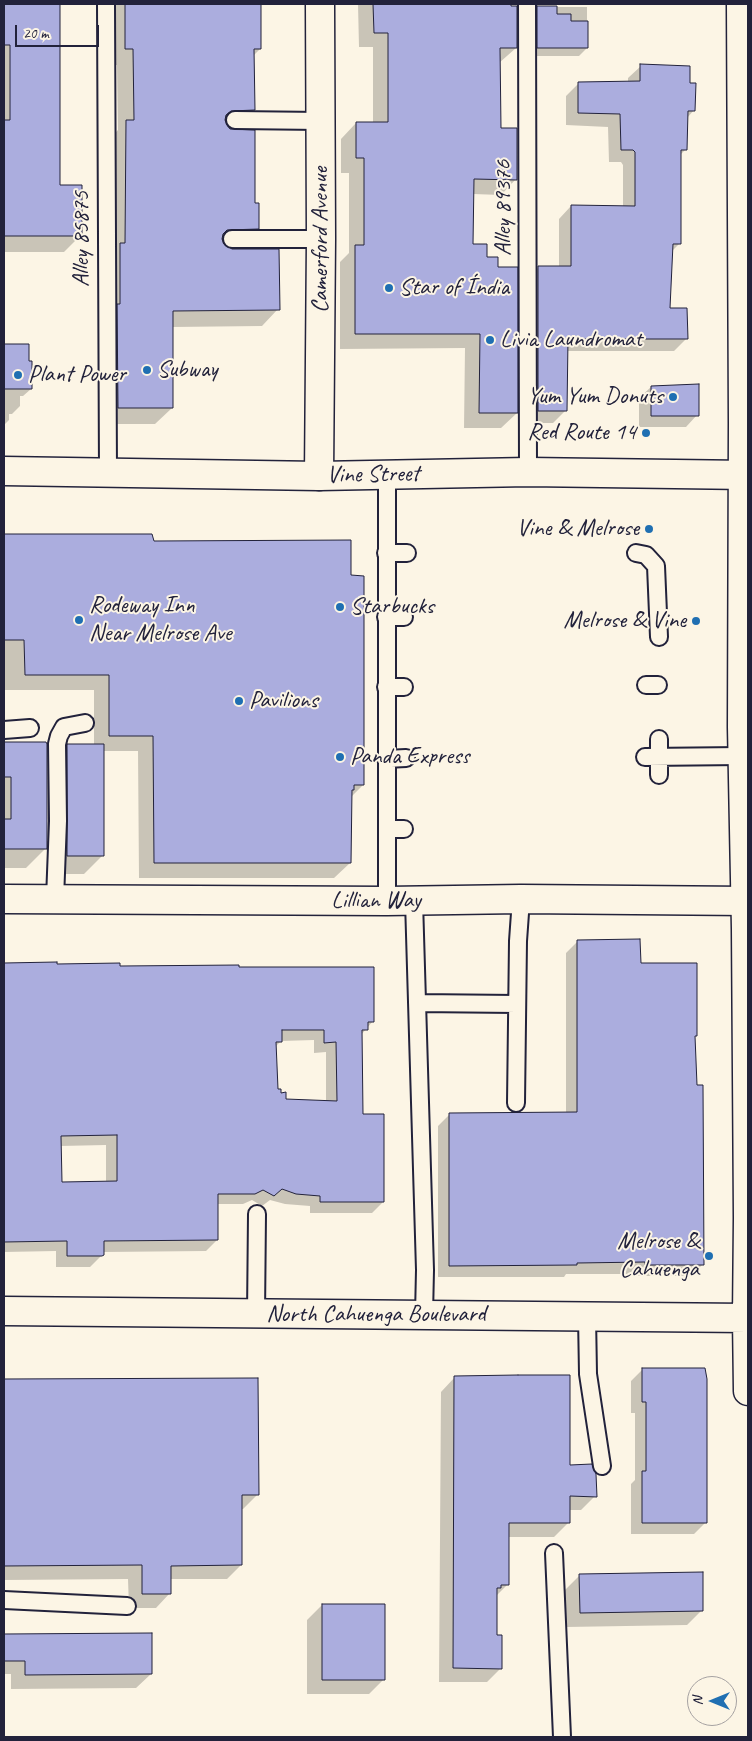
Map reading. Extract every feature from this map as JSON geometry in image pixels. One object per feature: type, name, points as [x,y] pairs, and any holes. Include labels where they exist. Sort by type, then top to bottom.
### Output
[{"type":"main road","name":"Camerford Avenue","points":[[319,476],[320,4]]},
{"type":"main road","points":[[741,4],[746,475],[742,756],[747,901],[748,1391]]},
{"type":"main road","name":"Vine Street","points":[[4,471],[319,476],[528,472],[746,475]]},
{"type":"main road","name":"Lillian Way","points":[[4,899],[387,902],[521,899],[747,901]]},
{"type":"main road","name":"North Cahuenga Boulevard","points":[[4,1311],[747,1318]]},
{"type":"lane","name":"Alley 85875","points":[[106,4],[108,473]]},
{"type":"lane","name":"Alley 89376","points":[[528,4],[528,472]]},
{"type":"lane","points":[[235,120],[321,121]]},
{"type":"lane","points":[[232,238],[321,238]]},
{"type":"lane","points":[[387,474],[387,902]]},
{"type":"lane","points":[[386,553],[407,553]]},
{"type":"lane","points":[[636,553],[646,555],[656,566],[658,637]]},
{"type":"lane","points":[[386,617],[404,617]]},
{"type":"lane","points":[[386,687],[404,687]]},
{"type":"lane","points":[[55,899],[58,821],[57,744],[64,727],[85,723]]},
{"type":"lane","points":[[4,730],[30,728]]},
{"type":"lane","points":[[659,739],[652,757],[659,775]]},
{"type":"lane","points":[[652,757],[742,756]]},
{"type":"lane","points":[[386,759],[406,758]]},
{"type":"lane","points":[[387,829],[404,829]]},
{"type":"lane","points":[[516,1103],[521,899]]},
{"type":"lane","points":[[414,902],[424,1315]]},
{"type":"lane","points":[[417,1004],[517,1004]]},
{"type":"lane","points":[[256,1314],[257,1214]]},
{"type":"lane","points":[[587,1316],[588,1374],[602,1466]]},
{"type":"lane","points":[[554,1553],[562,1737]]},
{"type":"lane","points":[[4,1600],[127,1606]]},
{"type":"building","points":[[4,4],[60,4],[60,185],[82,185],[82,236],[4,236],[4,120],[10,120],[10,45],[4,45]]},
{"type":"building","points":[[125,4],[261,4],[261,49],[254,49],[255,110],[231,111],[226,115],[225,120],[230,129],[255,130],[255,203],[259,203],[259,229],[227,230],[223,234],[222,239],[224,244],[232,249],[279,249],[280,310],[173,311],[173,408],[118,408],[117,304],[120,304],[120,243],[125,243],[126,120],[134,120],[133,49],[125,49]]},
{"type":"building","points":[[373,4],[511,4],[511,6],[517,6],[517,48],[500,48],[501,128],[517,128],[517,180],[474,179],[473,244],[487,244],[487,257],[498,257],[498,267],[518,267],[518,413],[479,413],[480,334],[355,334],[355,245],[364,245],[364,158],[356,158],[356,122],[388,122],[388,33],[374,33]]},
{"type":"building","points":[[537,6],[557,6],[557,14],[571,14],[571,21],[588,21],[588,48],[537,48]]},
{"type":"building","points":[[640,64],[690,66],[690,83],[696,83],[695,111],[688,111],[687,150],[681,150],[681,244],[673,244],[670,308],[687,308],[688,339],[568,339],[567,411],[538,411],[538,266],[571,266],[571,205],[635,206],[635,152],[633,150],[621,150],[620,114],[578,113],[578,82],[640,81]]},
{"type":"building","name":"Plant Power","points":[[4,344],[29,344],[29,361],[32,361],[32,389],[4,389]]},
{"type":"building","points":[[699,384],[699,416],[651,416],[651,386]]},
{"type":"building","name":"Pavilions","points":[[4,534],[152,534],[154,541],[351,540],[351,575],[364,576],[364,785],[354,785],[354,790],[352,790],[351,863],[154,863],[153,736],[109,736],[109,675],[25,675],[24,640],[4,640]]},
{"type":"building","points":[[4,742],[46,742],[47,744],[47,849],[4,849],[4,819],[11,819],[11,777],[4,777]]},
{"type":"building","points":[[67,744],[104,744],[104,856],[67,856]]},
{"type":"building","points":[[640,939],[641,963],[697,963],[697,1036],[695,1036],[697,1085],[703,1085],[704,1265],[645,1265],[645,1262],[577,1263],[577,1265],[449,1266],[449,1113],[577,1112],[577,940]]},
{"type":"building","points":[[4,963],[120,963],[120,966],[374,967],[374,1022],[368,1022],[368,1030],[362,1030],[363,1114],[384,1114],[384,1202],[320,1202],[320,1196],[296,1194],[282,1189],[274,1196],[263,1190],[255,1194],[218,1194],[218,1240],[104,1241],[104,1255],[102,1256],[67,1256],[67,1241],[4,1242]],"holes":[[[282,1030],[324,1030],[324,1043],[336,1042],[337,1101],[286,1099],[286,1092],[281,1093],[281,1089],[278,1089],[276,1042],[282,1042]],[[117,1135],[117,1181],[62,1182],[61,1136]]]},
{"type":"building","points":[[642,1368],[705,1368],[707,1379],[707,1523],[642,1523],[642,1471],[646,1471],[646,1402],[642,1402]]},
{"type":"building","points":[[570,1375],[570,1465],[592,1464],[596,1474],[597,1497],[570,1496],[570,1523],[509,1523],[509,1585],[501,1585],[501,1588],[497,1588],[497,1635],[502,1635],[502,1669],[453,1668],[454,1376]]},
{"type":"building","points":[[258,1378],[259,1495],[242,1495],[242,1565],[171,1566],[171,1594],[142,1594],[142,1565],[4,1566],[4,1379]]},
{"type":"building","points":[[703,1572],[703,1611],[580,1613],[579,1574]]},
{"type":"building","points":[[322,1604],[385,1604],[385,1680],[322,1680]]},
{"type":"building","points":[[152,1633],[152,1674],[25,1675],[25,1661],[4,1661],[4,1634]]},
{"type":"place","name":"Star of Índia","points":[[389,288]]},
{"type":"place","name":"Livia Laundromat","points":[[490,340]]},
{"type":"place","name":"Subway","points":[[147,370]]},
{"type":"place","name":"Plant Power","points":[[18,375]]},
{"type":"place","name":"Yum Yum Donuts","points":[[673,397]]},
{"type":"place","name":"Red Route 14","points":[[646,433]]},
{"type":"place","name":"Vine & Melrose","points":[[649,529]]},
{"type":"place","name":"Starbucks","points":[[340,607]]},
{"type":"place","name":"Rodeway Inn Near Melrose Ave","points":[[79,620]]},
{"type":"place","name":"Melrose & Vine","points":[[696,621]]},
{"type":"place","name":"Pavilions","points":[[239,701]]},
{"type":"place","name":"Panda Express","points":[[340,757]]},
{"type":"place","name":"Melrose & Cahuenga","points":[[709,1256]]}]
